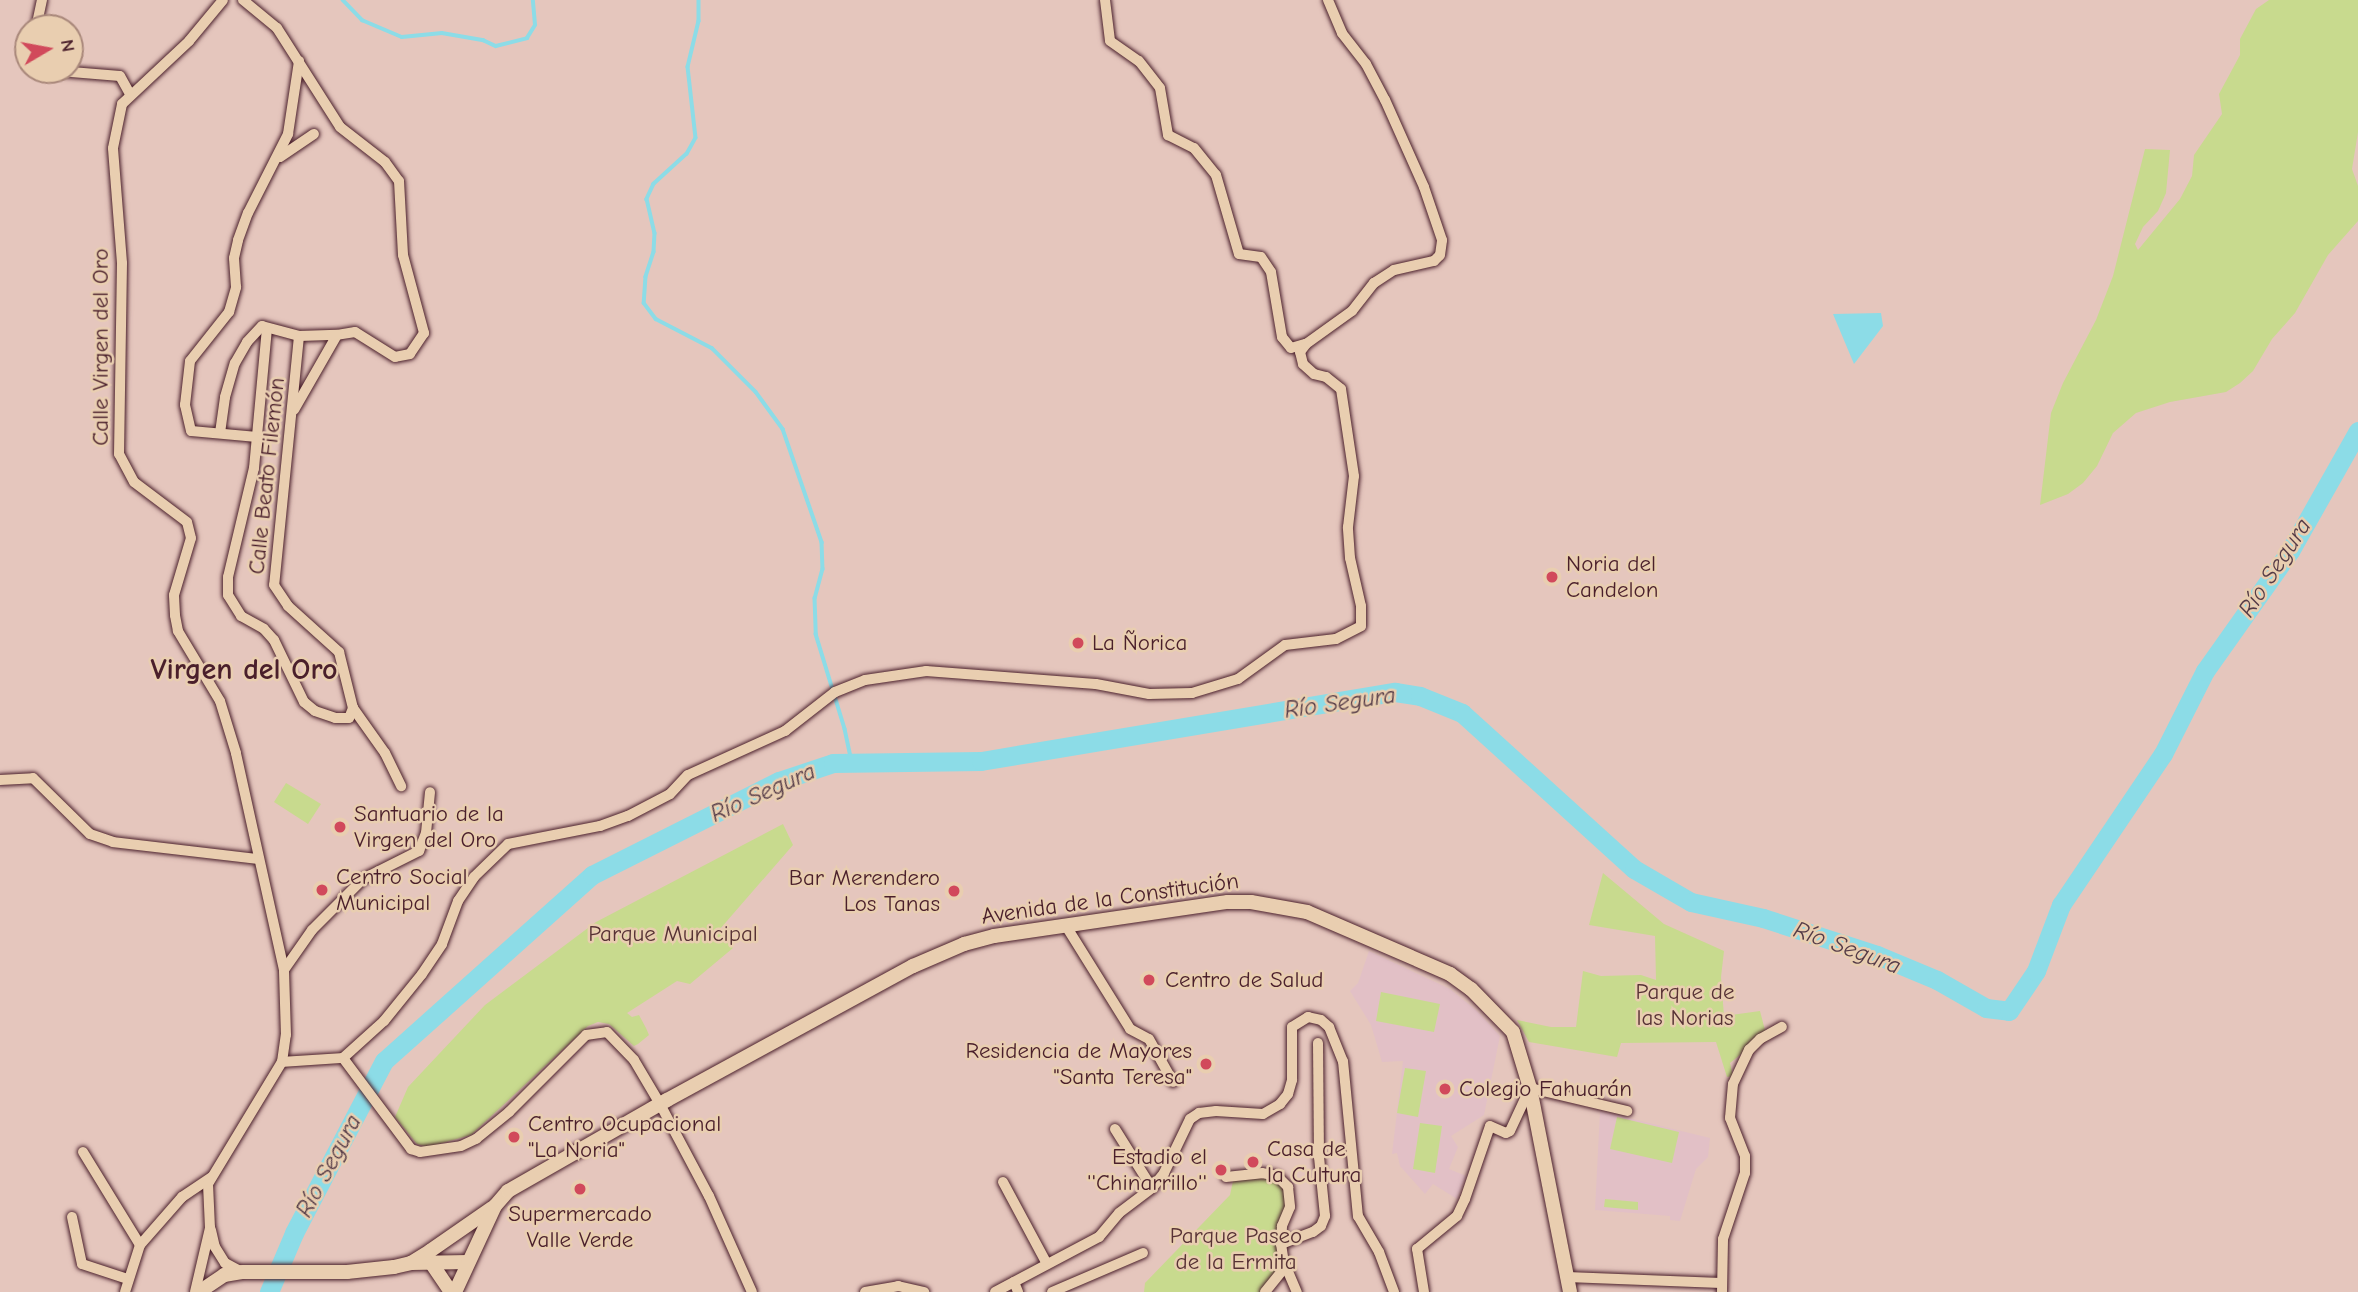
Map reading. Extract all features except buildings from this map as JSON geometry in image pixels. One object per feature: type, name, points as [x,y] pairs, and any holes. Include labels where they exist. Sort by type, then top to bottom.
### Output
[{"type":"street","name":"Calle Virgen del Oro","points":[[223,0],[189,41],[130,94],[122,104],[117,120],[113,148],[122,263],[116,442],[119,454],[134,482],[187,522],[191,538],[174,595],[177,623],[219,701],[247,794],[258,859],[284,971],[286,1035],[282,1062]]},
{"type":"street","points":[[243,0],[277,27],[340,127],[385,162],[399,181],[403,255],[424,333],[410,354],[394,357],[355,332],[299,336],[265,327]]},
{"type":"street","points":[[1105,0],[1110,41],[1139,61],[1160,88],[1168,135],[1194,148],[1216,175],[1240,254],[1261,257],[1271,272],[1282,337],[1291,348],[1306,344]]},
{"type":"street","points":[[242,1272],[225,1263],[215,1247],[210,1227],[208,1184],[282,1062],[343,1058],[384,1021],[442,944],[458,901],[474,877],[508,844],[600,826],[659,801],[688,775],[760,745],[807,717],[835,692],[865,680],[926,671],[1096,684],[1149,694],[1192,693],[1238,679],[1285,645],[1336,639],[1361,626],[1361,606],[1350,558],[1348,527],[1354,476],[1345,430],[1345,407],[1341,389],[1303,364],[1300,352],[1306,344],[1352,311],[1374,283],[1394,270],[1434,261],[1440,255],[1442,240],[1424,187],[1385,100],[1366,64],[1342,33],[1328,0]]},
{"type":"street","points":[[257,437],[191,431],[185,405],[190,361],[229,312],[236,287],[234,258],[238,240],[248,213],[288,134],[299,61]]},
{"type":"street","points":[[84,75],[120,76],[130,94]]},
{"type":"street","points":[[277,160],[314,134]]},
{"type":"street","points":[[220,433],[225,397],[235,363],[247,342],[265,327]]},
{"type":"street","points":[[265,327],[250,491],[228,578],[228,595],[241,616],[264,629],[274,640],[304,702],[315,711],[335,718],[349,718],[353,709]]},
{"type":"street","points":[[294,410],[337,335]]},
{"type":"street","name":"Calle Beato Filemón","points":[[299,336],[294,410],[274,585],[288,606],[339,652],[353,709],[385,753],[401,786]]},
{"type":"street","points":[[0,780],[33,778],[90,834],[113,842],[258,859]]},
{"type":"street","points":[[284,971],[312,930],[363,879],[419,851],[426,834],[430,792]]},
{"type":"street","name":"Avenida de la Constitución","points":[[431,1258],[517,1185],[933,956],[994,936],[1228,902],[1271,903],[1307,912],[1423,961],[1471,989],[1513,1032],[1530,1088],[1570,1292]]},
{"type":"street","points":[[1066,926],[1130,1029],[1149,1039],[1173,1082]]},
{"type":"street","points":[[995,1292],[1016,1287],[1047,1264],[1099,1237],[1119,1213],[1152,1188],[1164,1173],[1190,1119],[1199,1113],[1263,1114],[1280,1104],[1288,1094],[1292,1080],[1292,1027],[1301,1019],[1315,1017],[1329,1027],[1343,1060],[1358,1216],[1379,1252],[1394,1292]]},
{"type":"street","points":[[1567,1276],[1721,1288],[1723,1239],[1745,1173],[1745,1156],[1730,1118],[1733,1083],[1749,1050],[1760,1039],[1782,1027]]},
{"type":"street","points":[[343,1058],[411,1149],[431,1151],[461,1146],[475,1139],[509,1112],[586,1035],[597,1031],[607,1032],[634,1059],[660,1104],[709,1196],[752,1292]]},
{"type":"street","points":[[1281,1244],[1321,1226],[1325,1216],[1319,1157],[1318,1043]]},
{"type":"street","points":[[1424,1292],[1416,1249],[1457,1216],[1490,1126],[1506,1133],[1510,1131],[1530,1088],[1627,1111]]},
{"type":"street","points":[[1115,1129],[1152,1188]]},
{"type":"street","points":[[83,1152],[140,1245]]},
{"type":"street","points":[[1226,1177],[1262,1173],[1277,1176],[1288,1187],[1290,1207],[1282,1226],[1281,1244],[1286,1266],[1297,1292]]},
{"type":"street","points":[[125,1292],[140,1245],[182,1197],[212,1177]]},
{"type":"street","points":[[1003,1182],[1047,1264]]},
{"type":"street","points":[[453,1292],[495,1206]]},
{"type":"street","points":[[72,1217],[82,1264],[128,1279]]},
{"type":"street","points":[[197,1292],[210,1227]]},
{"type":"street","points":[[1052,1292],[1143,1253]]},
{"type":"street","points":[[197,1292],[224,1275],[242,1272],[347,1272],[431,1258],[468,1262]]},
{"type":"street","points":[[431,1258],[453,1292]]},
{"type":"street","points":[[1265,1292],[1286,1266]]},
{"type":"street","points":[[1630,1279],[1631,1292]]},
{"type":"street","points":[[865,1292],[898,1286],[924,1292]]},
{"type":"shaded area","name":"Colegio Fahuarán","points":[[1369,951],[1450,989],[1477,1011],[1500,1036],[1484,1115],[1451,1136],[1458,1147],[1449,1169],[1466,1176],[1457,1199],[1433,1184],[1425,1194],[1400,1166],[1397,1153],[1392,1154],[1403,1061],[1382,1062],[1371,1025],[1350,991],[1358,983]]},
{"type":"shaded area","points":[[1600,1111],[1710,1138],[1708,1157],[1696,1169],[1680,1221],[1670,1220],[1670,1216],[1595,1210]]},
{"type":"green space","points":[[2269,0],[2358,0],[2358,132],[2352,169],[2358,186],[2358,221],[2328,255],[2295,313],[2272,339],[2253,371],[2240,383],[2226,392],[2170,402],[2136,413],[2113,433],[2097,466],[2083,483],[2068,494],[2040,505],[2051,413],[2063,383],[2096,320],[2113,276],[2145,149],[2170,150],[2166,193],[2158,211],[2143,227],[2135,244],[2138,250],[2180,199],[2192,176],[2194,155],[2222,114],[2219,94],[2240,55],[2240,39],[2256,9]]},
{"type":"green space","points":[[286,783],[321,804],[308,824],[274,802]]},
{"type":"green space","name":"Parque Municipal","points":[[783,824],[793,845],[720,929],[733,948],[690,984],[677,981],[627,1013],[632,1017],[639,1015],[649,1035],[638,1044],[634,1046],[609,1024],[598,1022],[588,1026],[471,1135],[428,1147],[417,1144],[395,1117],[408,1087],[485,1005],[596,922]]},
{"type":"green space","name":"Parque de las Norias","points":[[1603,873],[1664,924],[1724,951],[1721,977],[1724,1016],[1760,1011],[1766,1034],[1730,1063],[1733,1076],[1727,1077],[1716,1042],[1621,1043],[1617,1057],[1529,1042],[1517,1020],[1551,1027],[1576,1027],[1583,971],[1601,976],[1641,975],[1656,980],[1655,936],[1589,925]]},
{"type":"green space","points":[[1381,992],[1440,1004],[1434,1032],[1376,1021]]},
{"type":"green space","points":[[1405,1068],[1426,1071],[1418,1117],[1397,1113]]},
{"type":"green space","points":[[1617,1117],[1679,1132],[1672,1163],[1610,1149]]},
{"type":"green space","points":[[1420,1123],[1442,1126],[1435,1173],[1413,1169]]},
{"type":"green space","name":"Parque Paseo de la Ermita","points":[[1268,1177],[1274,1179],[1287,1193],[1282,1269],[1262,1292],[1144,1292],[1145,1283],[1230,1195],[1233,1181]]},
{"type":"green space","points":[[1605,1199],[1638,1202],[1638,1210],[1604,1207]]},
{"type":"water","points":[[1881,313],[1883,326],[1854,364],[1833,314]]},
{"type":"waterway","points":[[343,0],[362,20],[402,37],[442,33],[483,40],[496,46],[527,38],[535,25],[533,0]]},
{"type":"waterway","points":[[699,0],[699,21],[688,67],[696,138],[687,154],[654,184],[647,199],[655,233],[644,303],[656,319],[712,348],[756,392],[783,429],[822,542],[823,569],[815,598],[816,634],[845,729],[852,763]]},
{"type":"waterway","name":"Río Segura","points":[[269,1292],[294,1233],[384,1061],[592,875],[779,781],[833,763],[981,761],[1395,692],[1420,696],[1462,713],[1634,869],[1691,902],[1763,918],[1877,955],[1937,980],[1986,1008],[2009,1011],[2036,971],[2061,905],[2163,754],[2205,671],[2290,551],[2358,431]]},
{"type":"place","name":"Noria del Candelon","points":[[1552,577]]},
{"type":"place","name":"La Ñorica","points":[[1078,643]]},
{"type":"place","name":"Santuario de la Virgen del Oro","points":[[340,827]]},
{"type":"place","name":"Centro Social Municipal","points":[[322,890]]},
{"type":"place","name":"Bar Merendero Los Tanas","points":[[954,891]]},
{"type":"place","name":"Centro de Salud","points":[[1149,980]]},
{"type":"place","name":"Residencia de Mayores \"Santa Teresa\"","points":[[1206,1064]]},
{"type":"place","name":"Colegio Fahuarán","points":[[1445,1089]]},
{"type":"place","name":"Centro Ocupacional \"La Noria\"","points":[[514,1137]]},
{"type":"place","name":"Casa de la Cultura","points":[[1253,1162]]},
{"type":"place","name":"Estadio el ''Chinarrillo''","points":[[1221,1170]]},
{"type":"place","name":"Supermercado Valle Verde","points":[[580,1189]]},
{"type":"district","name":"Virgen del Oro","points":[[244,670]]}]
